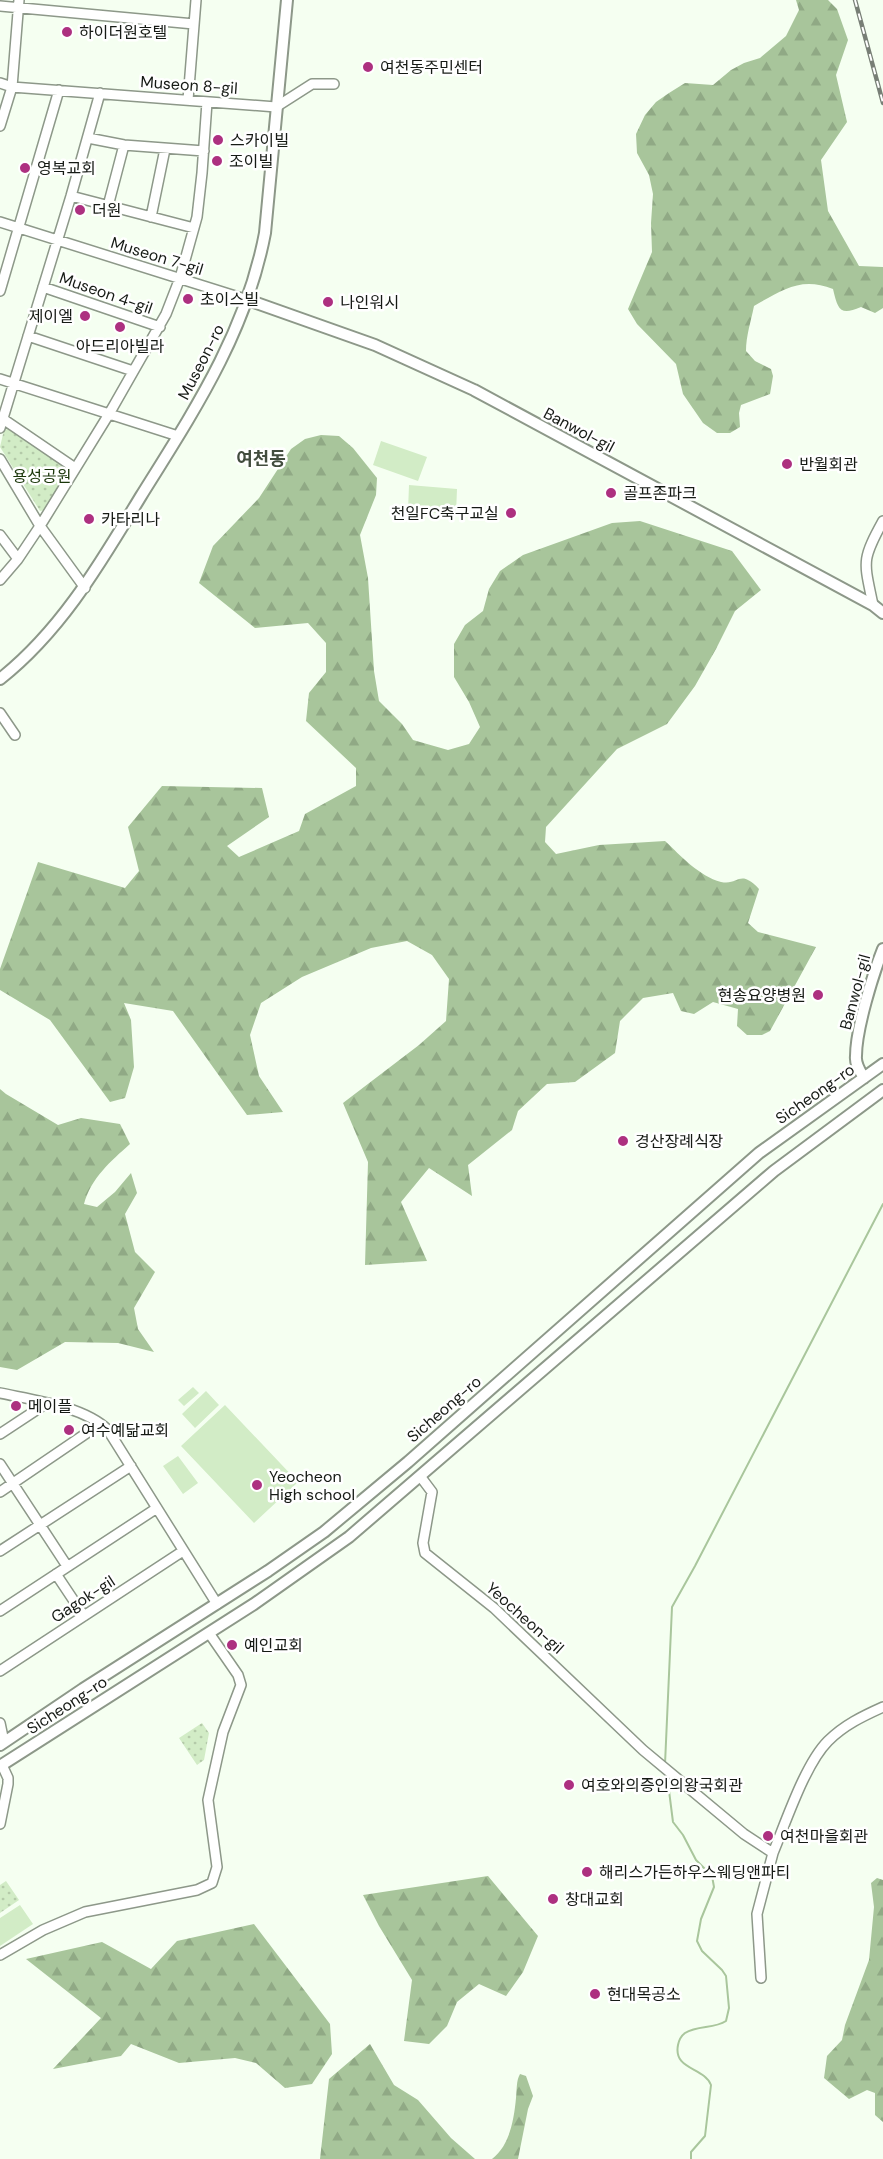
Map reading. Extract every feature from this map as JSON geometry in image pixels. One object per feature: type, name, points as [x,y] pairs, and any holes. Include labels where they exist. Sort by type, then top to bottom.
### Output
[{"type":"street","points":[[188,100],[196,0]]},
{"type":"street","name":"Museon-ro","points":[[0,679],[40,642],[85,588],[202,397],[248,300],[265,233],[287,0]]},
{"type":"street","points":[[0,6],[19,4],[194,24]]},
{"type":"street","points":[[0,126],[12,87],[19,4]]},
{"type":"street","name":"Museon 8-gil","points":[[0,83],[12,87],[276,107]]},
{"type":"street","points":[[276,107],[312,84],[334,84]]},
{"type":"street","points":[[0,291],[59,90]]},
{"type":"street","points":[[75,468],[2,423],[100,93]]},
{"type":"street","name":"Museon 4-gil","points":[[0,580],[18,560],[40,526],[160,327],[180,278],[194,228],[201,193],[207,102]]},
{"type":"street","points":[[88,138],[124,145],[204,152]]},
{"type":"street","points":[[108,206],[124,145]]},
{"type":"street","points":[[151,217],[165,149]]},
{"type":"street","points":[[71,196],[194,228]]},
{"type":"street","name":"Museon 7-gil","points":[[0,222],[248,300]]},
{"type":"street","name":"Museon 4-gil","points":[[43,287],[160,327]]},
{"type":"street","name":"Banwol-gil","points":[[248,300],[375,345],[474,390],[873,605],[883,613]]},
{"type":"street","points":[[28,336],[133,371]]},
{"type":"street","points":[[0,379],[178,436]]},
{"type":"street","points":[[0,459],[40,526],[85,588]]},
{"type":"street","points":[[873,605],[865,568],[866,557],[883,521]]},
{"type":"street","points":[[0,535],[18,560]]},
{"type":"street","points":[[0,713],[15,735]]},
{"type":"street","name":"Banwol-gil","points":[[864,1078],[855,1056],[870,989],[883,949]]},
{"type":"street","name":"Sicheong-ro","points":[[2,1743],[324,1532],[408,1462],[759,1153],[883,1064]]},
{"type":"street","name":"Sicheong-ro","points":[[1,1766],[209,1633],[334,1548],[774,1171],[883,1090]]},
{"type":"street","points":[[0,1393],[76,1412],[108,1430],[217,1604]]},
{"type":"street","points":[[0,1434],[47,1403]]},
{"type":"street","points":[[0,1492],[100,1424]]},
{"type":"street","points":[[408,1462],[420,1476]]},
{"type":"street","points":[[0,1464],[67,1566]]},
{"type":"street","points":[[0,1551],[131,1466]]},
{"type":"street","name":"Yeocheon-gil","points":[[420,1476],[432,1492],[423,1543],[425,1553],[494,1608],[661,1765],[744,1834],[773,1853]]},
{"type":"street","points":[[0,1611],[157,1508]]},
{"type":"street","name":"Gagok-gil","points":[[0,1671],[183,1551]]},
{"type":"street","points":[[56,1574],[84,1616]]},
{"type":"street","points":[[0,1955],[43,1930],[85,1912],[197,1890],[212,1883],[218,1867],[208,1800],[223,1732],[241,1685],[238,1676],[209,1633]]},
{"type":"street","points":[[82,1689],[94,1705]]},
{"type":"street","points":[[761,1978],[757,1914],[773,1853],[803,1782],[820,1749],[845,1727],[883,1707]]},
{"type":"street","points":[[0,1724],[2,1743]]},
{"type":"street","points":[[0,1824],[8,1784],[8,1778],[1,1766]]},
{"type":"green space","points":[[796,0],[828,0],[837,9],[848,40],[836,75],[847,122],[821,160],[828,211],[859,266],[883,267],[883,308],[875,313],[861,307],[844,311],[837,302],[833,289],[811,284],[801,284],[783,290],[754,306],[746,351],[755,361],[771,369],[773,376],[770,394],[741,405],[740,427],[730,433],[717,433],[703,423],[683,394],[676,364],[637,324],[628,309],[652,252],[653,194],[649,175],[637,153],[636,134],[645,115],[656,102],[685,83],[713,85],[731,70],[760,58],[786,36],[799,10]]},
{"type":"green space","name":"용성공원","points":[[11,428],[65,467],[67,473],[45,510],[40,511],[0,447],[4,430]]},
{"type":"green space","points":[[321,435],[339,436],[353,448],[377,478],[376,495],[360,535],[368,578],[374,671],[379,701],[402,724],[413,740],[448,750],[469,744],[480,727],[454,677],[454,644],[465,625],[483,611],[489,589],[500,571],[523,555],[612,523],[640,521],[732,551],[761,590],[735,611],[695,686],[667,724],[617,749],[546,827],[545,842],[556,854],[599,845],[665,841],[705,875],[727,883],[747,880],[759,889],[748,923],[758,932],[816,947],[770,1031],[762,1035],[747,1035],[737,1026],[738,1009],[713,1002],[694,1014],[681,1011],[673,993],[643,998],[620,1021],[615,1053],[575,1082],[547,1084],[518,1111],[512,1130],[468,1165],[472,1196],[429,1168],[401,1202],[427,1261],[365,1265],[368,1162],[343,1103],[419,1045],[446,1021],[449,979],[432,955],[407,941],[371,948],[302,977],[261,1003],[250,1035],[259,1076],[283,1112],[247,1115],[173,1011],[124,1003],[131,1020],[134,1067],[125,1098],[110,1102],[50,1020],[0,990],[0,969],[38,862],[125,888],[139,871],[128,827],[162,786],[262,788],[269,817],[227,846],[239,857],[299,831],[305,814],[356,786],[356,768],[306,721],[309,693],[326,672],[326,643],[308,623],[255,628],[199,583],[213,546],[259,498],[291,449],[305,439]]},
{"type":"green space","points":[[381,441],[427,457],[418,481],[373,465]]},
{"type":"green space","points":[[409,485],[457,489],[456,514],[408,511]]},
{"type":"green space","points":[[0,1089],[58,1125],[81,1118],[120,1124],[130,1144],[97,1178],[84,1204],[97,1207],[115,1192],[131,1173],[137,1193],[125,1214],[135,1252],[155,1272],[134,1308],[138,1329],[154,1352],[118,1343],[65,1342],[17,1370],[0,1367]]},
{"type":"green space","points":[[193,1387],[199,1393],[184,1406],[178,1400]]},
{"type":"green space","points":[[206,1391],[219,1405],[195,1428],[182,1414]]},
{"type":"green space","points":[[225,1405],[298,1482],[254,1523],[181,1446]]},
{"type":"green space","points":[[178,1456],[198,1483],[183,1494],[163,1466]]},
{"type":"green space","points":[[202,1723],[209,1733],[204,1760],[197,1765],[179,1738]]},
{"type":"green space","points":[[488,1876],[538,1936],[523,1972],[506,1996],[479,1984],[457,2002],[447,2026],[429,2044],[404,2041],[412,1980],[363,1895]]},
{"type":"green space","points":[[877,1878],[883,1880],[883,2122],[875,2115],[875,2093],[867,2090],[849,2099],[824,2078],[827,2056],[842,2040],[845,2025],[869,1960],[874,1907],[871,1883]]},
{"type":"green space","points":[[6,1881],[19,1900],[0,1913],[0,1885]]},
{"type":"green space","points":[[20,1905],[33,1924],[0,1946],[0,1918]]},
{"type":"green space","points":[[254,1924],[330,2024],[332,2054],[312,2084],[285,2088],[256,2063],[235,2058],[179,2063],[131,2044],[121,2056],[53,2069],[101,2018],[26,1959],[102,1942],[151,1969],[177,1941]]},
{"type":"green space","points":[[370,2044],[394,2085],[418,2100],[451,2138],[475,2159],[320,2159],[329,2079]]},
{"type":"green space","points":[[520,2074],[526,2076],[533,2096],[528,2109],[518,2159],[492,2159],[503,2147],[510,2131]]},
{"type":"waterway","points":[[665,1764],[672,1607],[883,1204]]},
{"type":"waterway","points":[[667,1775],[673,1822],[683,1835],[696,1860],[712,1876],[714,1887],[701,1919],[697,1941],[702,1951],[726,1976],[729,2008],[726,2021],[685,2033],[678,2043],[680,2059],[707,2079],[711,2085],[705,2136],[691,2152],[691,2159]]},
{"type":"railway","points":[[855,0],[883,103]]},
{"type":"place","name":"하이더원호텔","points":[[67,32]]},
{"type":"place","name":"여천동주민센터","points":[[368,67]]},
{"type":"place","name":"스카이빌","points":[[218,140]]},
{"type":"place","name":"조이빌","points":[[217,161]]},
{"type":"place","name":"영복교회","points":[[25,168]]},
{"type":"place","name":"더원","points":[[80,210]]},
{"type":"place","name":"초이스빌","points":[[188,299]]},
{"type":"place","name":"나인워시","points":[[328,302]]},
{"type":"place","name":"제이엘","points":[[85,316]]},
{"type":"place","name":"아드리아빌라","points":[[120,327]]},
{"type":"place","name":"반월회관","points":[[787,464]]},
{"type":"place","name":"골프존파크","points":[[611,493]]},
{"type":"place","name":"천일FC축구교실","points":[[511,513]]},
{"type":"place","name":"카타리나","points":[[89,519]]},
{"type":"place","name":"현송요양병원","points":[[818,995]]},
{"type":"place","name":"경산장례식장","points":[[623,1141]]},
{"type":"place","name":"메이플","points":[[16,1406]]},
{"type":"place","name":"여수예닮교회","points":[[69,1430]]},
{"type":"place","name":"Yeocheon High school","points":[[257,1485]]},
{"type":"place","name":"예인교회","points":[[232,1645]]},
{"type":"place","name":"여호와의증인의왕국회관","points":[[569,1785]]},
{"type":"place","name":"여천마을회관","points":[[768,1836]]},
{"type":"place","name":"해리스가든하우스웨딩앤파티","points":[[587,1872]]},
{"type":"place","name":"창대교회","points":[[553,1899]]},
{"type":"place","name":"현대목공소","points":[[595,1994]]},
{"type":"district","name":"여천동","points":[[261,459]]}]
